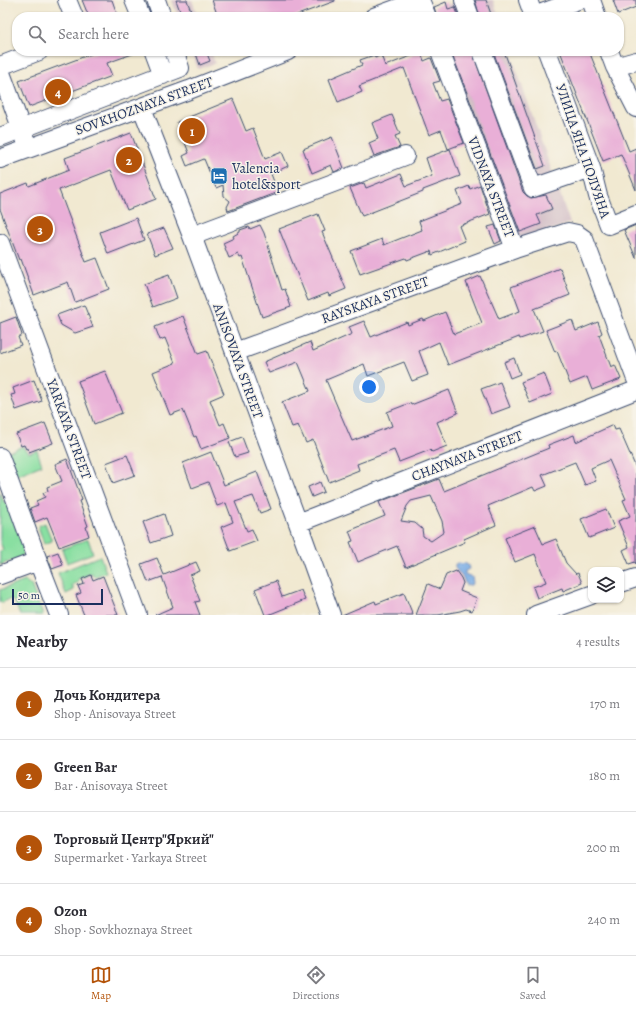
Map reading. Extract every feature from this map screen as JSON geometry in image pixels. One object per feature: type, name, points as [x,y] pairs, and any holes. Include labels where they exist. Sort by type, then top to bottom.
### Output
[{"type":"street","points":[[67,0],[72,12]]},
{"type":"street","points":[[134,0],[139,12]]},
{"type":"street","points":[[156,0],[160,12]]},
{"type":"street","points":[[388,12],[420,0],[425,12]]},
{"type":"street","points":[[464,0],[468,12]]},
{"type":"street","points":[[532,11],[578,0]]},
{"type":"street","points":[[591,0],[595,12]]},
{"type":"street","points":[[0,66],[26,56]]},
{"type":"street","points":[[156,56],[163,75]]},
{"type":"street","points":[[176,56],[189,90]]},
{"type":"street","name":"SOVKHOZNAYA STREET","points":[[0,159],[142,108],[275,56]]},
{"type":"street","name":"VIDNAYA STREET","points":[[442,56],[515,249],[568,232],[577,234],[584,239],[636,379]]},
{"type":"street","points":[[484,56],[533,188],[591,168]]},
{"type":"street","name":"УЛИЦА ЯНА ПОЛУЯНА","points":[[549,56],[591,168],[598,196],[609,225],[636,214]]},
{"type":"street","points":[[612,59],[636,61]]},
{"type":"street","points":[[612,59],[636,108]]},
{"type":"street","points":[[0,137],[22,130],[180,68]]},
{"type":"street","points":[[0,70],[29,149]]},
{"type":"street","name":"ANISOVAYA STREET","points":[[142,108],[192,236],[331,615]]},
{"type":"street","points":[[192,236],[405,156]]},
{"type":"street","name":"YARKAYA STREET","points":[[0,243],[138,615]]},
{"type":"street","name":"RAYSKAYA STREET","points":[[235,352],[515,249]]},
{"type":"street","name":"CHAYNAYA STREET","points":[[298,523],[636,390]]},
{"type":"street","points":[[0,456],[59,615]]},
{"type":"street","points":[[0,575],[38,561]]},
{"type":"street","points":[[624,582],[636,578]]},
{"type":"street","points":[[536,615],[588,596]]},
{"type":"shaded area","points":[[172,0],[192,0],[196,12],[176,12]]},
{"type":"shaded area","points":[[460,0],[493,0],[497,12],[431,12]]},
{"type":"shaded area","points":[[193,56],[213,56],[215,63],[198,69]]},
{"type":"shaded area","points":[[448,56],[512,56],[570,223],[520,241]]},
{"type":"green space","points":[[23,446],[29,453],[37,450],[42,465],[17,475],[8,452]]},
{"type":"green space","points":[[0,492],[5,504],[7,503],[24,549],[23,555],[0,565],[0,551],[3,550],[0,541]]},
{"type":"green space","points":[[45,523],[52,541],[44,544],[38,526]]},
{"type":"green space","points":[[88,539],[93,553],[67,563],[62,549]]},
{"type":"green space","points":[[100,556],[106,572],[94,577],[92,573],[78,579],[79,582],[72,585],[74,590],[66,594],[58,573]]},
{"type":"green space","points":[[25,581],[31,585],[43,615],[20,615],[15,602],[11,599],[0,603],[0,590]]},
{"type":"water","points":[[459,563],[468,565],[469,569],[465,571],[465,574],[472,577],[473,582],[471,585],[466,586],[463,578],[455,568],[455,565]]},
{"type":"building","points":[[82,0],[112,0],[116,12],[87,12]]},
{"type":"building","points":[[176,0],[187,0],[191,12],[180,12]]},
{"type":"building","points":[[212,0],[335,0],[305,12],[216,12]]},
{"type":"building","points":[[475,0],[486,0],[490,12],[479,12]]},
{"type":"building","points":[[613,0],[636,0],[636,7],[623,12],[617,12]]},
{"type":"building","points":[[446,2],[448,9],[455,7],[457,12],[436,12],[434,7]]},
{"type":"building","points":[[86,56],[127,56],[107,63],[112,76],[29,107],[19,81]]},
{"type":"building","points":[[197,56],[208,56],[210,61],[200,65]]},
{"type":"building","points":[[371,56],[374,56],[375,58],[381,56],[385,66],[411,56],[422,56],[424,61],[431,58],[440,81],[433,83],[440,101],[447,99],[464,143],[448,149],[441,130],[429,135],[404,68],[359,86],[362,92],[338,102],[329,79],[362,65],[360,60]]},
{"type":"building","points":[[453,56],[474,56],[523,192],[531,198],[546,195],[552,209],[537,215],[541,224],[520,232]]},
{"type":"building","points":[[495,56],[506,56],[545,166],[537,169]]},
{"type":"building","points":[[562,56],[591,56],[629,151],[636,148],[636,190],[621,154],[603,161]]},
{"type":"building","points":[[233,99],[246,131],[253,128],[265,159],[282,152],[288,166],[271,174],[278,192],[228,211],[227,207],[230,201],[224,196],[223,185],[216,188],[204,159],[187,166],[183,156],[189,153],[177,122]]},
{"type":"building","points":[[392,115],[400,134],[395,136],[400,147],[374,156],[369,143],[378,139],[372,123]]},
{"type":"building","points":[[131,133],[156,199],[127,210],[111,170],[59,190],[86,262],[97,258],[109,289],[75,302],[68,282],[34,295],[0,209],[0,194],[28,183],[29,186],[69,170],[65,158]]},
{"type":"building","points":[[332,137],[344,168],[334,172],[331,165],[312,173],[303,149]]},
{"type":"building","points":[[450,149],[460,176],[362,216],[350,188],[364,183],[366,188],[401,174],[406,186],[432,176],[426,158]]},
{"type":"building","points":[[480,185],[490,214],[459,226],[465,241],[432,255],[431,251],[360,274],[351,251],[382,239],[384,245],[422,230],[419,221],[462,204],[457,191],[469,186],[470,189]]},
{"type":"building","points":[[318,214],[325,231],[322,232],[346,289],[329,296],[328,293],[308,301],[279,229]]},
{"type":"building","points":[[136,218],[144,240],[108,254],[100,232]]},
{"type":"building","points":[[260,225],[264,233],[282,290],[285,289],[291,307],[262,317],[242,257],[240,258],[238,254],[229,258],[223,243],[234,238],[233,236],[240,232],[240,230],[249,227],[250,229]]},
{"type":"building","points":[[495,225],[501,241],[495,244],[488,227]]},
{"type":"building","points":[[636,225],[636,258],[624,230]]},
{"type":"building","points":[[164,228],[173,248],[155,255],[147,234]]},
{"type":"building","points":[[560,268],[570,295],[534,309],[543,331],[520,339],[519,337],[448,365],[439,342],[419,351],[428,375],[412,381],[404,362],[368,376],[364,364],[326,380],[352,441],[392,426],[387,412],[410,403],[411,405],[449,390],[458,413],[437,422],[447,446],[432,452],[430,450],[399,462],[394,450],[357,464],[359,470],[329,482],[313,440],[306,443],[298,425],[292,427],[282,402],[310,391],[298,362],[269,373],[264,362],[310,342],[313,351],[352,334],[349,327],[364,321],[371,337],[407,322],[408,325],[423,319],[424,321],[445,312],[454,334],[482,323],[466,282],[480,276],[499,319],[520,311],[511,287]]},
{"type":"building","points":[[169,275],[177,298],[153,307],[144,284]]},
{"type":"building","points":[[84,305],[93,327],[75,333],[61,325],[57,315]]},
{"type":"building","points":[[183,316],[198,354],[207,351],[224,394],[210,400],[220,425],[224,423],[230,438],[201,449],[196,436],[194,437],[183,410],[170,415],[153,372],[175,363],[165,338],[160,340],[155,327]]},
{"type":"building","points":[[16,317],[22,335],[18,337],[21,345],[0,353],[0,323]]},
{"type":"building","points":[[572,320],[576,331],[598,322],[602,333],[599,335],[611,367],[615,365],[621,379],[592,390],[587,377],[570,384],[557,351],[555,352],[546,330]]},
{"type":"building","points":[[514,358],[520,374],[510,378],[504,362]]},
{"type":"building","points":[[105,371],[122,413],[94,424],[78,381]]},
{"type":"building","points":[[544,373],[552,394],[530,403],[521,382]]},
{"type":"building","points":[[34,380],[42,401],[16,410],[11,395],[15,394],[13,388]]},
{"type":"building","points":[[500,382],[510,407],[491,414],[481,389]]},
{"type":"building","points":[[45,423],[53,443],[29,452],[28,448],[26,449],[24,445],[21,446],[16,434]]},
{"type":"building","points":[[613,425],[615,430],[619,429],[636,468],[636,564],[635,562],[629,564],[623,550],[629,547],[618,521],[630,516],[623,500],[626,499],[609,460],[591,468],[596,481],[585,485],[575,462],[542,475],[547,486],[535,491],[533,487],[488,506],[496,525],[464,539],[465,542],[406,567],[397,546],[358,562],[350,542],[353,541],[349,531],[385,516],[379,502],[439,479],[444,491],[549,448],[548,445],[574,435],[576,442]],"holes":[[[431,496],[442,521],[444,532],[431,541],[423,536],[422,529],[415,523],[401,521],[407,506],[411,501]]]},
{"type":"building","points":[[242,437],[248,453],[235,457],[229,442]]},
{"type":"building","points":[[211,452],[224,485],[257,472],[271,509],[260,513],[253,496],[235,502],[247,531],[252,529],[257,541],[230,551],[221,527],[233,522],[226,503],[217,506],[208,482],[192,488],[183,463]]},
{"type":"building","points":[[127,455],[135,475],[113,483],[106,463]]},
{"type":"building","points":[[67,459],[82,500],[79,501],[88,526],[86,527],[89,536],[59,547],[47,517],[35,522],[30,508],[38,505],[36,501],[45,497],[43,493],[48,491],[47,487],[62,481],[55,464]]},
{"type":"building","points":[[320,482],[324,492],[312,497],[308,487]]},
{"type":"building","points":[[606,509],[614,528],[589,538],[581,519]]},
{"type":"building","points":[[164,514],[171,536],[151,543],[143,522]]},
{"type":"building","points":[[535,526],[543,544],[556,539],[566,563],[576,574],[578,573],[582,583],[563,591],[562,588],[537,598],[533,587],[546,582],[535,554],[515,562],[505,538]]},
{"type":"building","points":[[58,552],[63,565],[52,569],[47,556]]},
{"type":"building","points":[[157,558],[164,575],[196,562],[200,571],[190,575],[200,601],[195,602],[200,615],[155,615],[173,607],[162,577],[148,582],[141,564]]},
{"type":"building","points":[[456,571],[463,583],[460,591],[477,598],[472,611],[466,609],[438,615],[416,615],[428,584],[440,589],[446,575]]},
{"type":"building","points":[[91,575],[93,580],[103,576],[118,615],[84,615],[76,595],[81,593],[78,586],[84,584],[82,579]]},
{"type":"building","points":[[276,581],[282,597],[301,590],[305,600],[265,615],[255,589]]},
{"type":"building","points":[[404,593],[413,615],[342,615],[375,601],[376,604]]},
{"type":"place","name":"Ozon","points":[[58,92]]},
{"type":"place","name":"Дочь Кондитера","points":[[192,131]]},
{"type":"place","name":"Green Bar","points":[[129,160]]},
{"type":"place","name":"Valencia hotel&sport","points":[[219,176]]},
{"type":"place","name":"Торговый Центр\"Яркий\"","points":[[40,229]]}]
